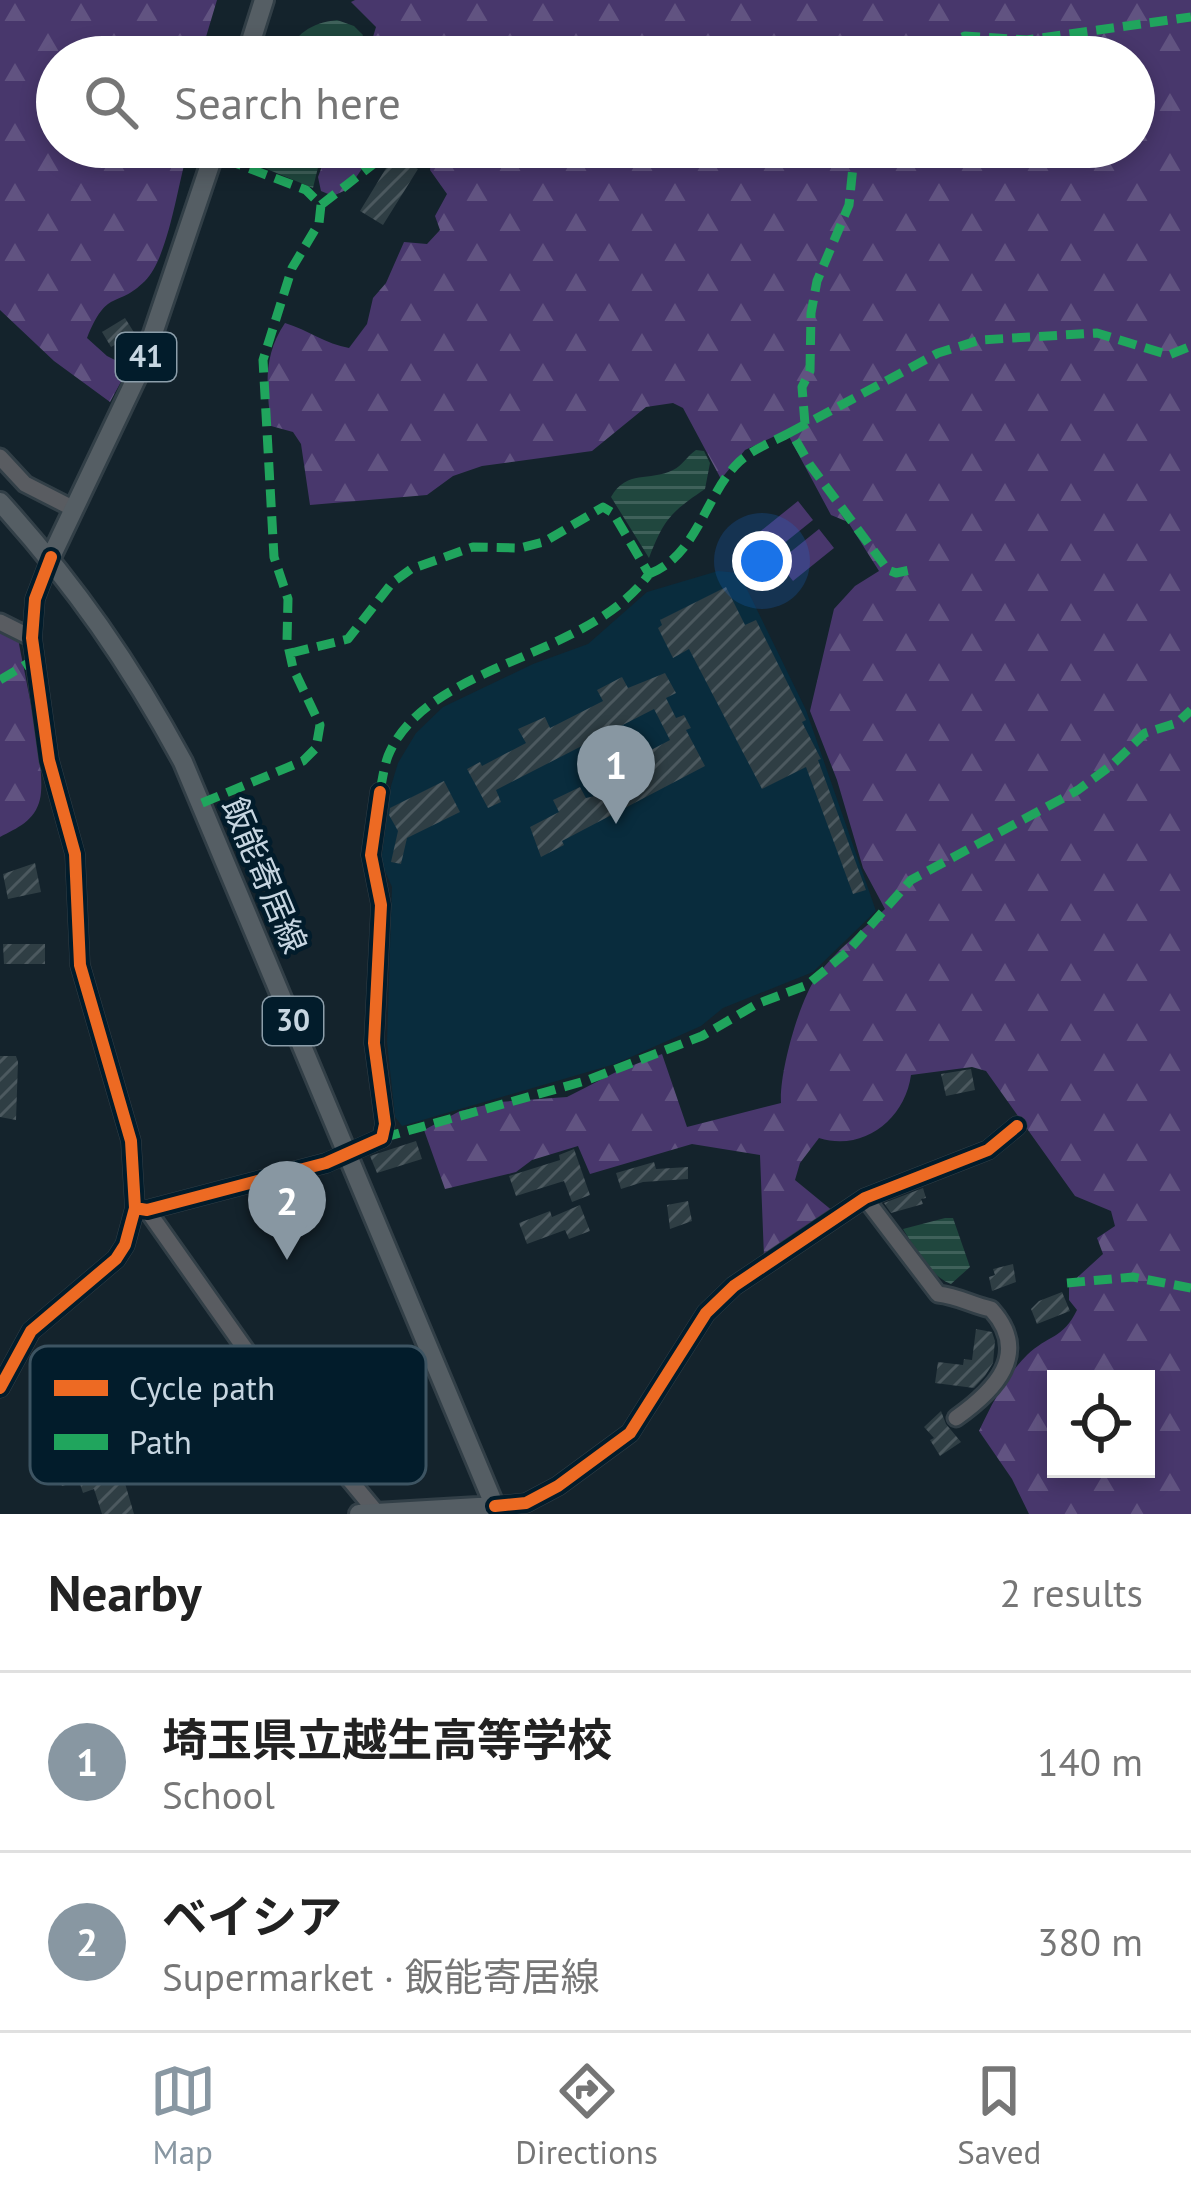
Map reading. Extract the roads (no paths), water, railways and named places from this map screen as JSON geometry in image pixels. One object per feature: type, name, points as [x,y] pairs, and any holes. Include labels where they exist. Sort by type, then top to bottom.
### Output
[{"type":"main road","points":[[253,36],[264,0]]},
{"type":"main road","name":"41","points":[[51,557],[155,333],[209,168]]},
{"type":"main road","name":"飯能寄居線","points":[[0,502],[51,557],[140,686],[183,762],[497,1510]]},
{"type":"main road","points":[[371,1513],[497,1510]]},
{"type":"street","points":[[0,457],[25,484],[72,508]]},
{"type":"street","points":[[51,557],[35,599],[32,638],[49,760],[76,854],[80,965],[130,1141],[141,1209],[242,1346]]},
{"type":"street","points":[[0,622],[32,638]]},
{"type":"street","points":[[141,1209],[326,1163],[382,1138],[374,1043],[381,905],[371,855],[380,792]]},
{"type":"street","points":[[497,1510],[526,1503],[606,1453],[644,1416],[690,1335],[721,1297],[865,1198],[988,1150],[1016,1126]]},
{"type":"street","points":[[865,1198],[938,1294],[960,1296],[972,1305],[992,1309],[1004,1327],[1004,1375],[956,1418]]},
{"type":"street","points":[[0,1388],[31,1331],[116,1259],[141,1209]]},
{"type":"street","points":[[348,1484],[371,1513]]},
{"type":"place","name":"埼玉県立越生高等学校","points":[[616,824]]},
{"type":"place","name":"ベイシア","points":[[287,1260]]}]
